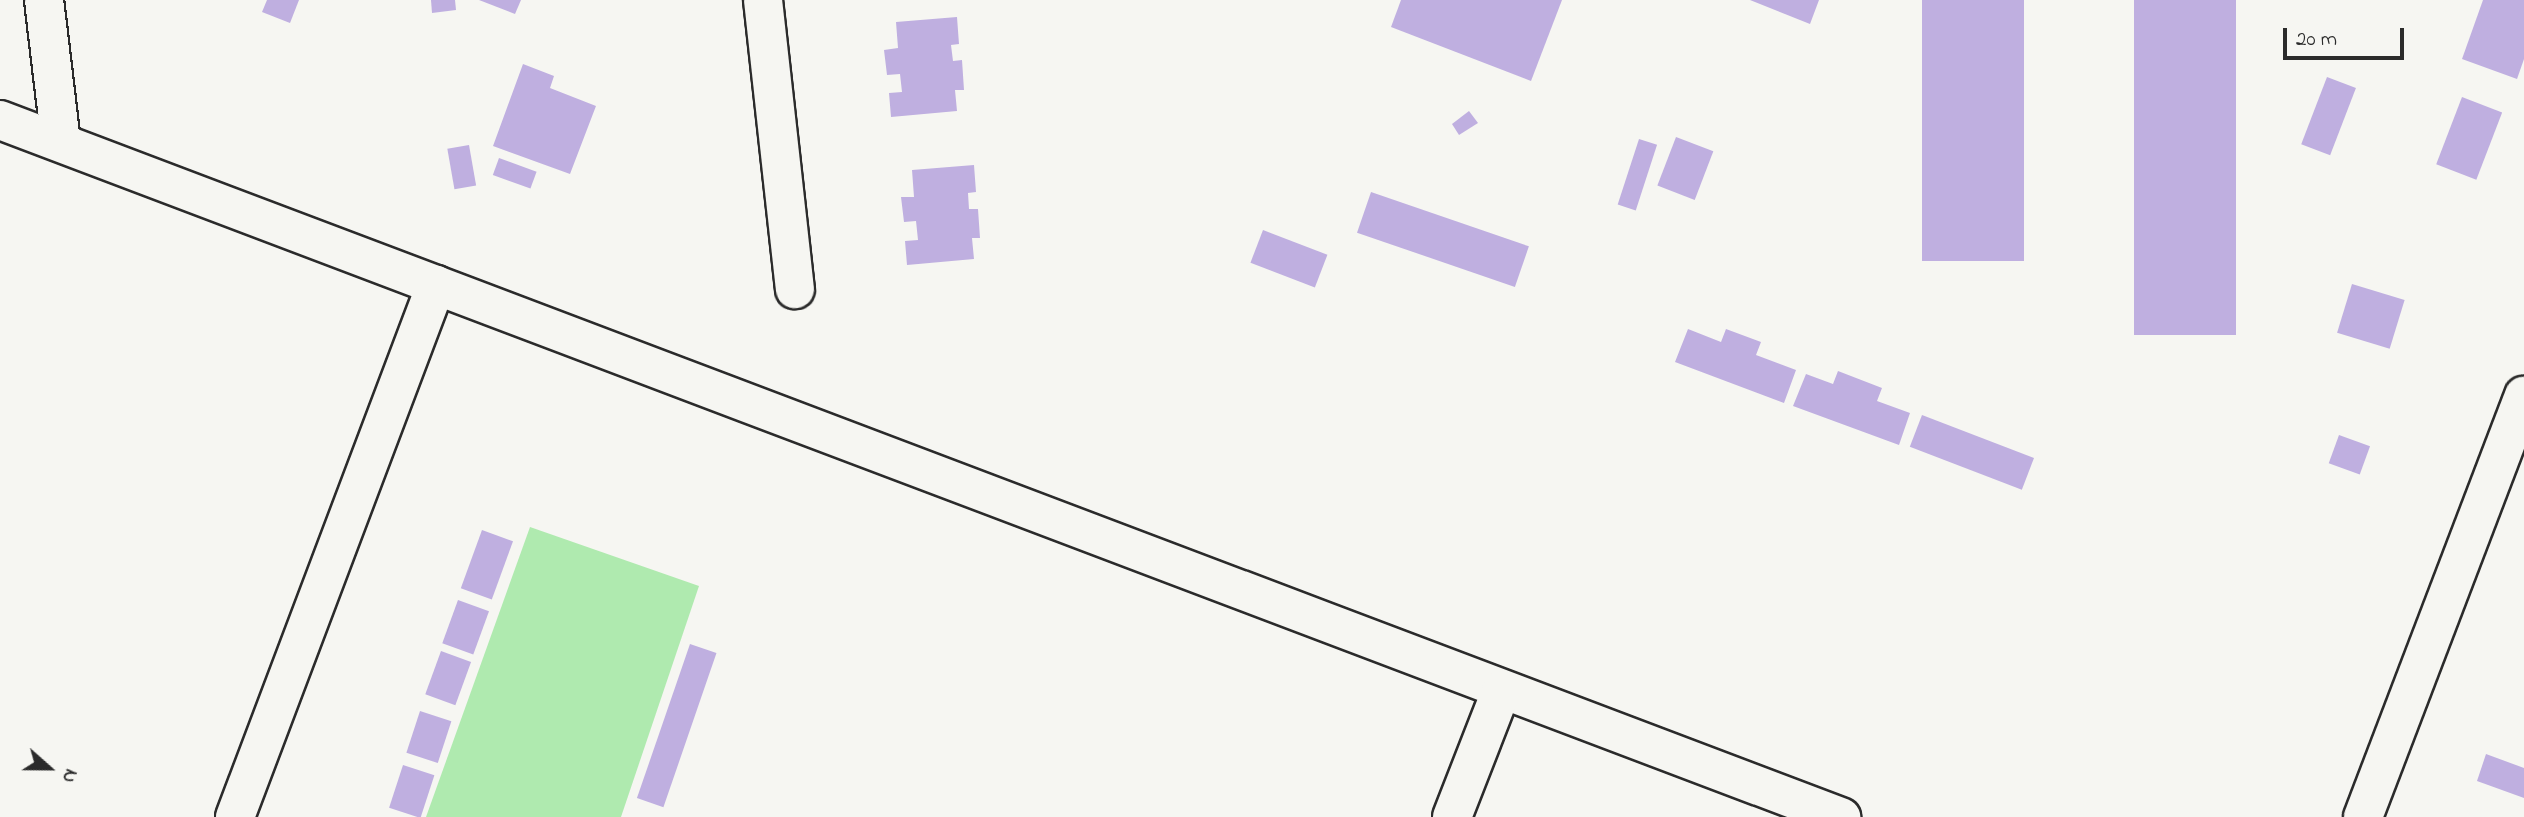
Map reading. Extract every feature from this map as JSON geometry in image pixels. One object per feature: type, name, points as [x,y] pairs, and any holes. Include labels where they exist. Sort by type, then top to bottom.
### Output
[{"type":"street","points":[[44,0],[61,142]]},
{"type":"street","points":[[763,0],[794,289]]},
{"type":"street","points":[[0,120],[1841,817]]},
{"type":"street","points":[[235,817],[436,285]]},
{"type":"street","points":[[2363,817],[2524,396]]},
{"type":"street","points":[[1452,817],[1502,689]]},
{"type":"green space","points":[[530,527],[699,586],[621,817],[426,817]]},
{"type":"building","points":[[267,0],[299,0],[290,23],[262,12]]},
{"type":"building","points":[[431,0],[455,0],[456,10],[432,13]]},
{"type":"building","points":[[479,0],[521,0],[515,14]]},
{"type":"building","points":[[1401,0],[1562,0],[1531,81],[1391,27]]},
{"type":"building","points":[[1750,0],[1819,0],[1810,24]]},
{"type":"building","points":[[1922,0],[2024,0],[2024,261],[1922,261]]},
{"type":"building","points":[[2134,0],[2236,0],[2236,335],[2134,335]]},
{"type":"building","points":[[2483,0],[2524,0],[2524,59],[2517,79],[2462,59]]},
{"type":"building","points":[[957,17],[959,44],[951,45],[953,61],[962,60],[964,90],[955,90],[957,111],[891,117],[889,93],[902,92],[900,74],[887,75],[884,50],[898,48],[896,22]]},
{"type":"building","points":[[523,64],[554,76],[550,88],[596,106],[570,174],[493,146]]},
{"type":"building","points":[[2327,77],[2356,88],[2330,155],[2301,144]]},
{"type":"building","points":[[2462,97],[2502,112],[2476,180],[2436,164]]},
{"type":"building","points":[[1469,111],[1478,123],[1459,135],[1452,124]]},
{"type":"building","points":[[1676,137],[1713,151],[1695,200],[1657,186]]},
{"type":"building","points":[[1639,139],[1657,145],[1636,210],[1618,205]]},
{"type":"building","points":[[469,145],[476,185],[454,189],[447,149]]},
{"type":"building","points":[[499,158],[537,172],[530,189],[493,175]]},
{"type":"building","points":[[974,165],[976,192],[968,193],[969,209],[978,209],[980,238],[972,238],[974,259],[907,265],[905,241],[918,240],[916,221],[904,222],[901,197],[914,197],[912,170]]},
{"type":"building","points":[[1371,192],[1529,246],[1515,287],[1357,233]]},
{"type":"building","points":[[1263,230],[1327,255],[1315,287],[1250,263]]},
{"type":"building","points":[[2352,284],[2405,300],[2390,349],[2337,333]]},
{"type":"building","points":[[1688,329],[1721,342],[1726,329],[1761,342],[1756,355],[1796,370],[1784,403],[1675,362]]},
{"type":"building","points":[[1838,371],[1882,388],[1877,401],[1910,413],[1899,445],[1793,406],[1806,374],[1833,384]]},
{"type":"building","points":[[1922,415],[2034,458],[2022,490],[1910,447]]},
{"type":"building","points":[[2339,435],[2370,446],[2360,474],[2329,463]]},
{"type":"building","points":[[482,530],[513,541],[492,600],[461,588]]},
{"type":"building","points":[[458,600],[489,611],[473,655],[442,643]]},
{"type":"building","points":[[690,644],[716,653],[663,807],[637,798]]},
{"type":"building","points":[[441,651],[471,662],[455,705],[425,694]]},
{"type":"building","points":[[420,711],[451,721],[438,763],[406,753]]},
{"type":"building","points":[[2486,754],[2524,768],[2524,798],[2477,781]]},
{"type":"building","points":[[403,765],[434,775],[421,817],[389,808]]}]
